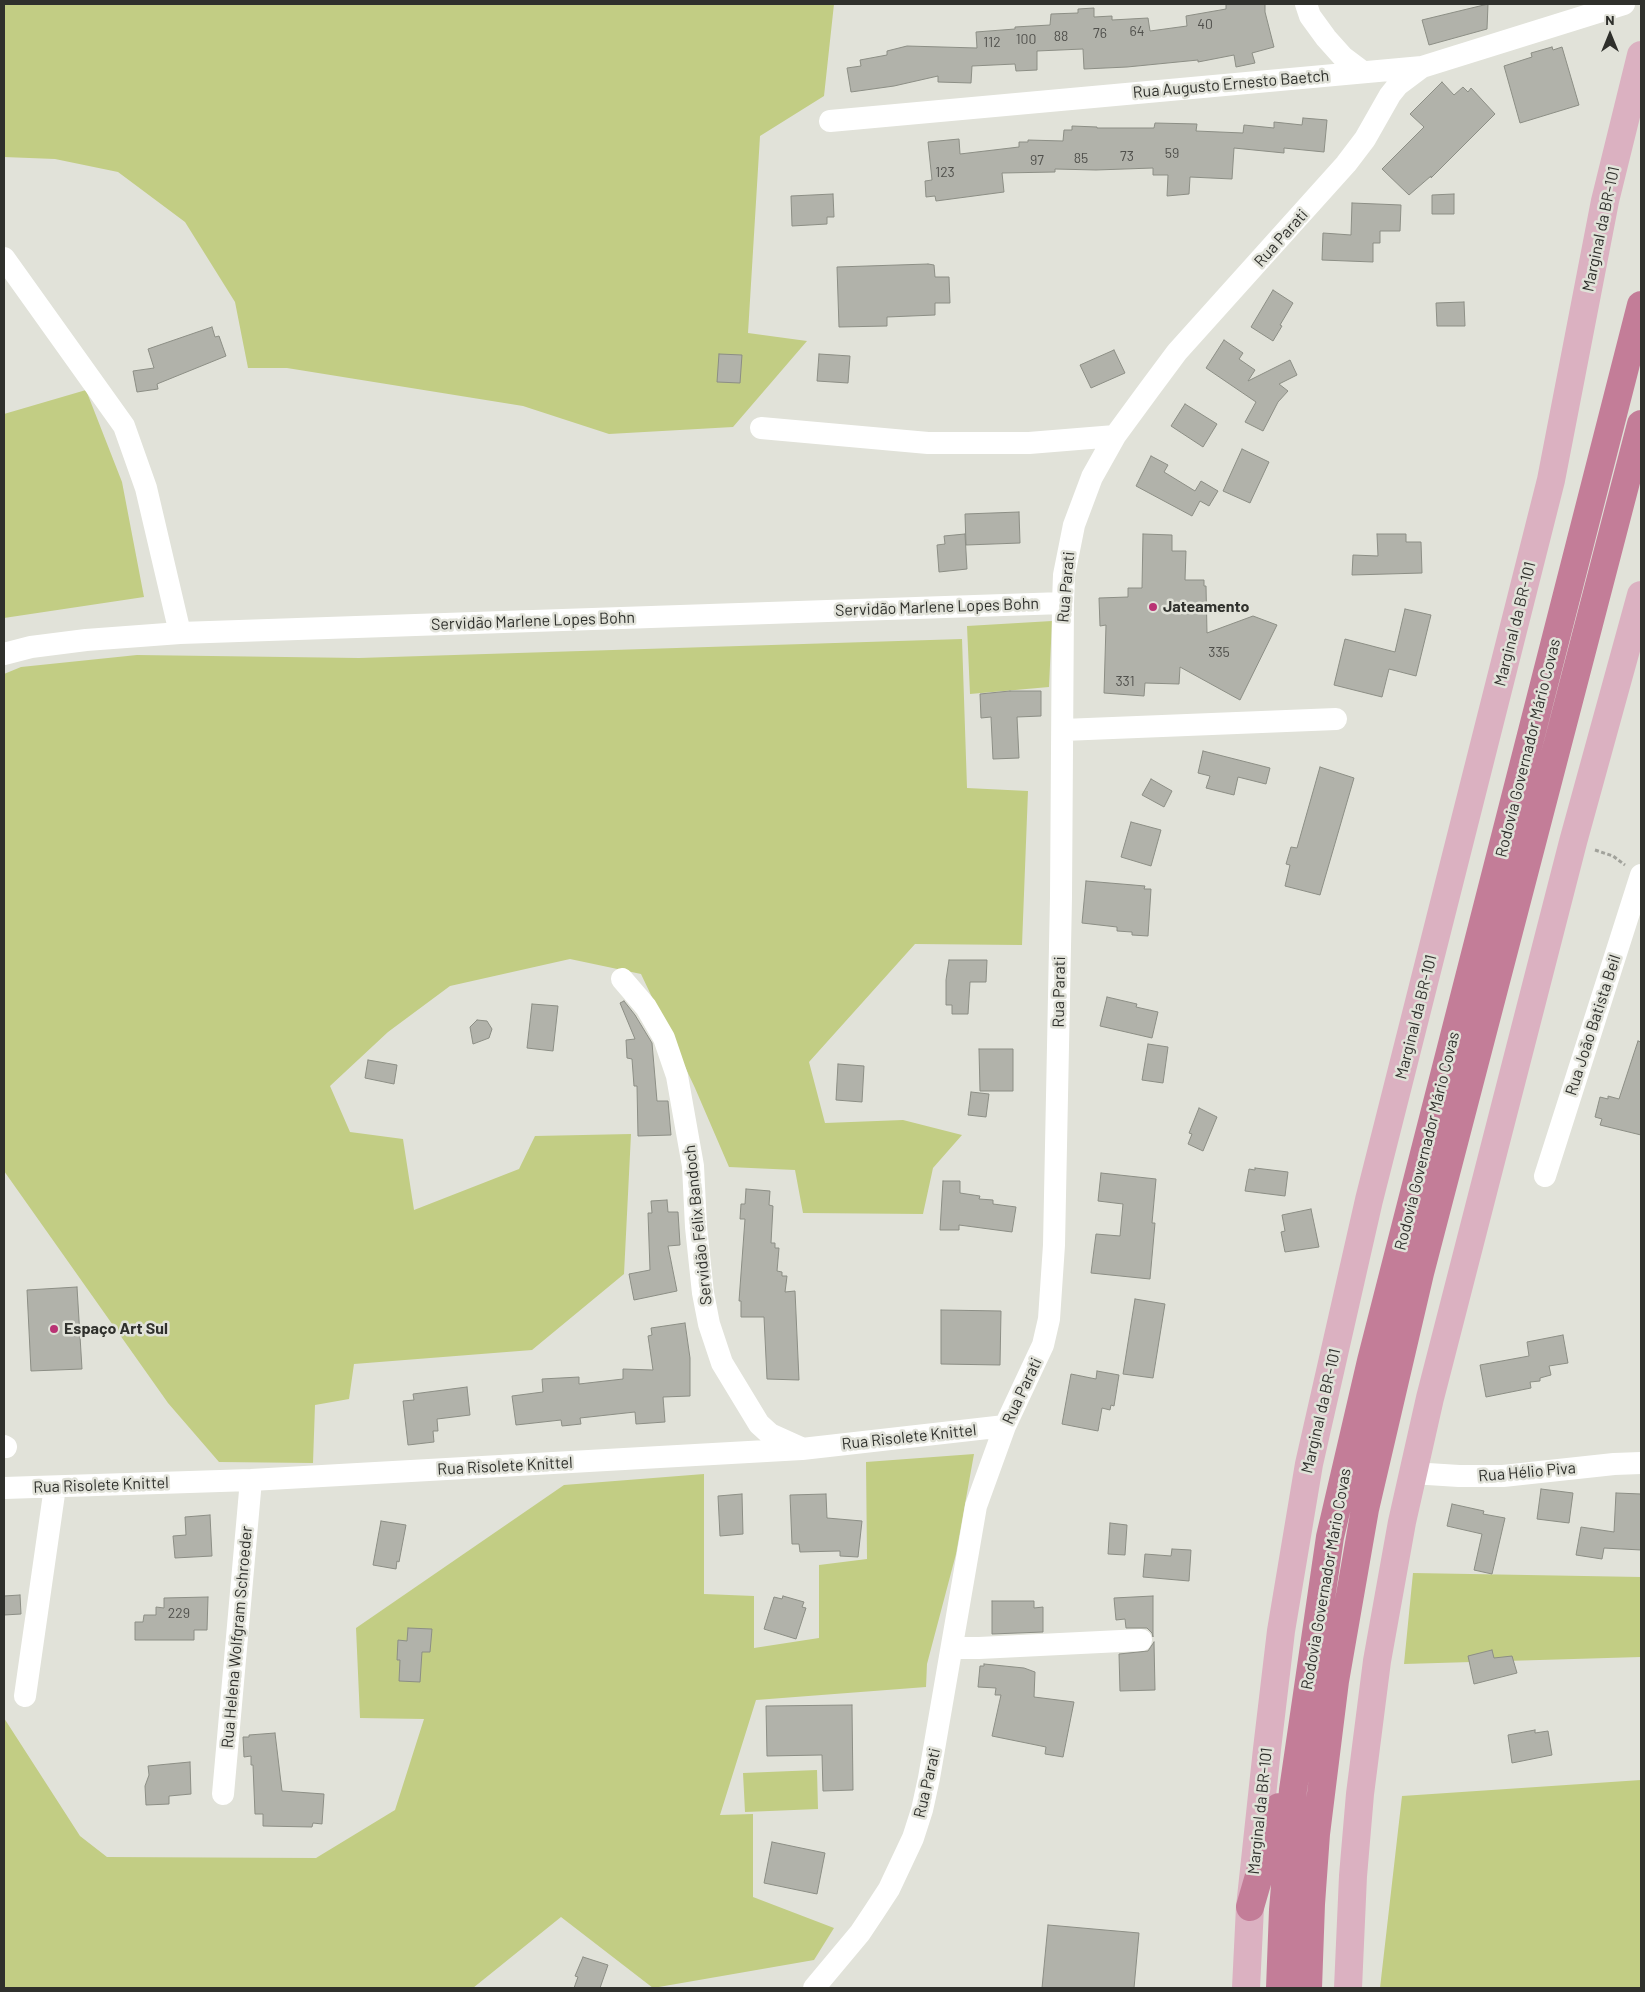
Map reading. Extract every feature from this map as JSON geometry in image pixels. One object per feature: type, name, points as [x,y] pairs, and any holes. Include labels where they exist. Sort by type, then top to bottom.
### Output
[{"type":"highway","name":"Rodovia Governador Mário Covas","points":[[1280,1988],[1287,1857],[1299,1738],[1330,1537],[1348,1453],[1641,305]]},
{"type":"highway","name":"Rodovia Governador Mário Covas","points":[[1308,1988],[1311,1904],[1320,1806],[1335,1681],[1365,1509],[1420,1273],[1641,424]]},
{"type":"highway","points":[[1250,1907],[1299,1738]]},
{"type":"main road","name":"Marginal da BR-101","points":[[1246,1988],[1250,1907],[1281,1631],[1308,1464],[1369,1200],[1551,480],[1605,201],[1641,55]]},
{"type":"main road","points":[[1348,1988],[1353,1876],[1368,1728],[1389,1585],[1412,1473],[1573,842],[1641,595]]},
{"type":"street","points":[[1306,4],[1310,16],[1326,38],[1344,57],[1363,72]]},
{"type":"street","name":"Rua Augusto Ernesto Baetch","points":[[830,121],[1422,67],[1624,4]]},
{"type":"street","name":"Rua Parati","points":[[814,1988],[860,1933],[874,1912],[889,1889],[913,1838],[929,1778],[953,1648],[976,1506],[1005,1426],[1043,1345],[1049,1319],[1052,1290],[1061,897],[1063,603],[1064,575],[1074,525],[1092,477],[1115,436],[1177,352],[1346,164],[1365,139],[1398,84],[1422,67]]},
{"type":"street","points":[[4,258],[124,426],[146,488],[180,634]]},
{"type":"street","points":[[761,428],[928,443],[1028,443],[1115,436]]},
{"type":"street","name":"Servidão Marlene Lopes Bohn","points":[[4,654],[31,647],[86,640],[180,634],[1063,603]]},
{"type":"street","points":[[1063,730],[1336,719]]},
{"type":"street","name":"Rua João Batista Beil","points":[[1545,1176],[1641,875]]},
{"type":"street","name":"Servidão Félix Bandoch","points":[[622,979],[646,1007],[664,1038],[677,1076],[693,1166],[696,1227],[703,1293],[709,1324],[722,1363],[759,1424],[770,1434],[802,1449]]},
{"type":"street","name":"Rua Risolete Knittel","points":[[4,1488],[251,1480],[802,1449],[1005,1426]]},
{"type":"street","name":"Rua Hélio Piva","points":[[1412,1473],[1503,1476],[1614,1464],[1641,1463]]},
{"type":"street","name":"Rua Helena Wolfgram Schroeder","points":[[222,1794],[251,1480]]},
{"type":"street","points":[[25,1696],[55,1486]]},
{"type":"street","points":[[953,1648],[1141,1640]]},
{"type":"path","points":[[1573,842],[1613,856],[1641,875]]},
{"type":"green space","points":[[4,4],[834,4],[824,96],[760,136],[748,333],[807,341],[733,427],[609,434],[523,406],[287,368],[248,368],[235,302],[185,222],[118,172],[55,159],[4,157]]},
{"type":"green space","points":[[86,390],[122,482],[144,597],[4,618],[4,414]]},
{"type":"green space","points":[[1052,621],[1049,687],[970,694],[967,626]]},
{"type":"green space","points":[[962,639],[967,788],[1028,791],[1022,945],[915,944],[809,1062],[825,1123],[903,1120],[962,1135],[933,1168],[923,1214],[803,1213],[795,1170],[729,1167],[695,1088],[641,974],[570,959],[450,986],[388,1032],[330,1086],[350,1132],[403,1139],[414,1210],[519,1169],[535,1136],[631,1134],[624,1274],[532,1350],[354,1364],[349,1399],[315,1405],[313,1463],[219,1462],[168,1403],[4,1171],[4,674],[21,667],[137,655],[359,658]]},
{"type":"green space","points":[[974,1454],[956,1554],[927,1664],[926,1687],[756,1700],[720,1815],[753,1814],[753,1897],[834,1928],[814,1960],[653,1988],[561,1917],[473,1988],[4,1988],[4,1718],[80,1836],[107,1857],[316,1858],[395,1810],[424,1719],[360,1718],[356,1628],[564,1485],[704,1474],[704,1594],[754,1596],[754,1648],[819,1638],[819,1565],[867,1559],[866,1462]]},
{"type":"green space","points":[[1413,1573],[1641,1577],[1641,1657],[1404,1664]]},
{"type":"green space","points":[[817,1770],[818,1809],[745,1812],[743,1773]]},
{"type":"green space","points":[[1641,1780],[1641,1988],[1380,1988],[1402,1796]]},
{"type":"building","points":[[1226,4],[1265,4],[1265,12],[1274,47],[1252,53],[1255,63],[1236,67],[1234,55],[1198,62],[1198,60],[1084,69],[1083,49],[1037,51],[1037,70],[1016,71],[1015,64],[972,66],[971,83],[938,82],[938,76],[894,86],[851,92],[847,68],[861,66],[860,60],[887,55],[887,51],[907,46],[977,48],[976,32],[1050,25],[1051,14],[1078,13],[1078,9],[1094,8],[1094,17],[1112,16],[1112,20],[1148,18],[1150,31],[1187,26],[1186,16],[1226,9]]},
{"type":"building","points":[[1488,4],[1487,29],[1429,45],[1422,20]]},
{"type":"building","points":[[1552,47],[1553,50],[1562,47],[1579,105],[1520,123],[1504,66],[1532,57],[1531,53]]},
{"type":"building","points":[[1442,82],[1454,95],[1463,87],[1468,92],[1471,88],[1495,114],[1431,178],[1431,176],[1409,195],[1382,169],[1424,127],[1410,114]]},
{"type":"building","points":[[1303,118],[1327,120],[1324,152],[1284,148],[1284,153],[1234,148],[1232,179],[1190,177],[1189,194],[1167,196],[1168,175],[1153,175],[1153,168],[1055,169],[1055,172],[1002,173],[1004,192],[936,201],[935,196],[926,197],[925,181],[932,180],[928,142],[959,139],[960,154],[1019,147],[1019,142],[1028,142],[1028,140],[1063,141],[1064,130],[1072,130],[1072,126],[1154,128],[1155,123],[1197,124],[1196,131],[1243,133],[1244,125],[1274,128],[1274,122],[1302,125]]},
{"type":"building","points":[[833,194],[834,217],[827,217],[827,224],[792,226],[791,196]]},
{"type":"building","points":[[1454,194],[1454,214],[1432,214],[1432,195]]},
{"type":"building","points":[[1352,203],[1401,205],[1400,231],[1380,231],[1380,243],[1373,243],[1373,262],[1322,260],[1323,233],[1351,235]]},
{"type":"building","points":[[934,265],[935,277],[949,277],[950,303],[935,303],[935,315],[887,317],[887,326],[839,327],[837,267]]},
{"type":"building","points":[[1273,290],[1293,303],[1273,341],[1251,327]]},
{"type":"building","points":[[1464,302],[1465,326],[1437,326],[1436,303]]},
{"type":"building","points":[[212,327],[215,337],[219,336],[226,356],[157,384],[158,389],[137,392],[133,371],[154,368],[148,349]]},
{"type":"building","points":[[1224,340],[1243,353],[1239,359],[1255,370],[1248,381],[1290,360],[1297,375],[1279,384],[1288,391],[1278,402],[1263,431],[1245,422],[1256,402],[1206,368]]},
{"type":"building","points":[[1114,350],[1125,373],[1091,388],[1080,365]]},
{"type":"building","points":[[719,354],[742,355],[740,383],[717,382]]},
{"type":"building","points":[[819,354],[850,356],[848,383],[817,381]]},
{"type":"building","points":[[1185,404],[1217,424],[1203,447],[1171,426]]},
{"type":"building","points":[[1242,449],[1269,462],[1250,503],[1223,491]]},
{"type":"building","points":[[1151,456],[1168,465],[1164,472],[1195,491],[1201,481],[1218,491],[1209,506],[1200,501],[1192,516],[1136,486]]},
{"type":"building","points":[[1019,512],[1020,543],[966,545],[965,514]]},
{"type":"building","points":[[965,534],[967,569],[939,572],[937,545],[945,544],[944,536]]},
{"type":"building","points":[[1143,534],[1172,535],[1172,551],[1186,551],[1185,580],[1204,580],[1204,586],[1206,586],[1207,633],[1253,616],[1277,625],[1240,700],[1180,667],[1179,684],[1145,683],[1144,696],[1104,693],[1106,625],[1100,626],[1099,598],[1128,597],[1128,588],[1142,588]]},
{"type":"building","points":[[1377,534],[1406,534],[1406,542],[1421,542],[1422,573],[1352,575],[1353,555],[1378,556]]},
{"type":"building","points":[[1405,609],[1431,615],[1416,676],[1389,669],[1382,697],[1334,685],[1345,639],[1395,652]]},
{"type":"building","points":[[1010,691],[1041,691],[1041,716],[1017,717],[1019,758],[993,759],[991,717],[981,718],[980,694]]},
{"type":"building","points":[[1203,751],[1270,768],[1266,784],[1238,777],[1234,795],[1206,788],[1210,776],[1198,773]]},
{"type":"building","points":[[1320,767],[1354,778],[1320,895],[1285,886],[1290,865],[1286,864],[1291,847],[1297,848]]},
{"type":"building","points":[[1151,779],[1172,791],[1164,807],[1142,795]]},
{"type":"building","points":[[1131,822],[1161,830],[1151,866],[1121,857]]},
{"type":"building","points":[[1086,881],[1145,886],[1144,889],[1151,889],[1148,936],[1132,935],[1132,932],[1117,931],[1117,927],[1082,923]]},
{"type":"building","points":[[949,960],[987,960],[986,982],[970,982],[968,1014],[952,1014],[952,1005],[946,1005],[946,980]]},
{"type":"building","points":[[1107,997],[1137,1004],[1136,1007],[1158,1012],[1152,1038],[1100,1026]]},
{"type":"building","points":[[624,1001],[652,1043],[657,1101],[668,1101],[671,1135],[638,1136],[637,1086],[634,1086],[632,1059],[627,1058],[626,1040],[635,1039],[620,1003]]},
{"type":"building","points":[[532,1004],[558,1006],[553,1051],[527,1048]]},
{"type":"building","points":[[477,1020],[487,1021],[492,1029],[489,1038],[473,1044],[470,1027]]},
{"type":"building","points":[[1638,1041],[1641,1042],[1641,1135],[1600,1125],[1602,1119],[1595,1117],[1600,1097],[1608,1099],[1608,1096],[1619,1099]]},
{"type":"building","points":[[1148,1044],[1168,1047],[1163,1083],[1142,1080]]},
{"type":"building","points":[[979,1049],[1013,1049],[1013,1091],[980,1091]]},
{"type":"building","points":[[368,1060],[397,1065],[394,1084],[365,1078]]},
{"type":"building","points":[[838,1064],[864,1066],[862,1102],[836,1100]]},
{"type":"building","points":[[971,1092],[989,1094],[986,1117],[968,1115]]},
{"type":"building","points":[[1199,1108],[1217,1117],[1203,1151],[1188,1144],[1192,1134],[1189,1133]]},
{"type":"building","points":[[1255,1168],[1288,1172],[1285,1196],[1245,1191],[1249,1169],[1255,1170]]},
{"type":"building","points":[[1101,1173],[1156,1179],[1152,1223],[1155,1223],[1150,1279],[1091,1273],[1096,1234],[1120,1236],[1123,1204],[1098,1201]]},
{"type":"building","points":[[943,1181],[960,1181],[960,1193],[980,1196],[979,1199],[993,1200],[993,1204],[1016,1207],[1012,1232],[959,1225],[959,1230],[940,1230]]},
{"type":"building","points":[[746,1189],[770,1191],[769,1205],[773,1206],[771,1243],[775,1243],[775,1248],[779,1248],[777,1271],[782,1272],[782,1276],[787,1276],[785,1292],[795,1291],[799,1380],[767,1379],[764,1317],[741,1317],[741,1301],[739,1301],[745,1219],[740,1219],[741,1204],[745,1204]]},
{"type":"building","points":[[667,1200],[668,1212],[678,1212],[680,1245],[668,1246],[677,1291],[634,1300],[629,1274],[650,1270],[648,1213],[652,1213],[651,1201]]},
{"type":"building","points":[[1311,1209],[1319,1247],[1285,1252],[1281,1232],[1285,1231],[1282,1215]]},
{"type":"building","name":"Espaço Art Sul","points":[[77,1287],[82,1369],[31,1371],[27,1290]]},
{"type":"building","points":[[1135,1299],[1165,1304],[1153,1378],[1123,1374]]},
{"type":"building","points":[[941,1310],[1001,1311],[1000,1365],[941,1364]]},
{"type":"building","points":[[685,1323],[690,1358],[690,1396],[663,1397],[665,1422],[636,1424],[635,1412],[580,1418],[581,1424],[562,1426],[561,1420],[516,1425],[512,1396],[543,1392],[542,1379],[579,1377],[579,1384],[623,1379],[623,1369],[653,1370],[648,1336],[652,1335],[651,1328]]},
{"type":"building","points":[[1563,1335],[1568,1363],[1549,1366],[1551,1375],[1540,1378],[1540,1381],[1530,1382],[1531,1388],[1486,1397],[1480,1365],[1529,1356],[1527,1342]]},
{"type":"building","points":[[1097,1371],[1119,1375],[1114,1406],[1111,1405],[1110,1410],[1102,1408],[1098,1431],[1062,1424],[1071,1374],[1096,1379]]},
{"type":"building","points":[[467,1387],[470,1415],[437,1419],[438,1431],[433,1431],[434,1442],[408,1445],[403,1401],[414,1400],[413,1394]]},
{"type":"building","points":[[1541,1489],[1573,1493],[1569,1523],[1537,1519]]},
{"type":"building","points":[[1616,1493],[1641,1494],[1641,1550],[1604,1548],[1602,1559],[1576,1555],[1581,1527],[1614,1532]]},
{"type":"building","points":[[742,1494],[743,1534],[720,1536],[718,1496]]},
{"type":"building","points":[[826,1494],[827,1518],[862,1521],[858,1557],[840,1556],[840,1551],[800,1552],[799,1544],[792,1544],[790,1495]]},
{"type":"building","points":[[1452,1504],[1484,1511],[1483,1514],[1505,1518],[1492,1574],[1474,1570],[1482,1534],[1447,1526]]},
{"type":"building","points":[[210,1515],[212,1556],[175,1558],[173,1536],[186,1535],[185,1517]]},
{"type":"building","points":[[381,1521],[406,1525],[396,1569],[373,1565]]},
{"type":"building","points":[[1110,1523],[1127,1525],[1125,1555],[1108,1554]]},
{"type":"building","points":[[1172,1549],[1191,1550],[1189,1581],[1143,1577],[1145,1554],[1171,1556]]},
{"type":"building","points":[[20,1595],[21,1614],[4,1615],[4,1596]]},
{"type":"building","points":[[783,1596],[804,1602],[802,1607],[806,1608],[796,1639],[764,1629],[774,1597],[782,1599]]},
{"type":"building","points":[[1153,1596],[1153,1637],[1147,1628],[1126,1628],[1125,1619],[1116,1620],[1114,1598]]},
{"type":"building","points":[[208,1597],[207,1630],[194,1630],[194,1640],[135,1640],[135,1622],[143,1622],[144,1615],[156,1615],[156,1607],[164,1608],[164,1598]]},
{"type":"building","points":[[992,1601],[1034,1601],[1034,1608],[1043,1607],[1043,1632],[992,1634]]},
{"type":"building","points":[[408,1628],[432,1629],[430,1652],[422,1652],[420,1682],[399,1681],[400,1660],[397,1660],[398,1640],[407,1641]]},
{"type":"building","points":[[1154,1642],[1155,1690],[1120,1691],[1119,1654],[1148,1651]]},
{"type":"building","points":[[1492,1650],[1494,1658],[1512,1656],[1517,1673],[1474,1684],[1468,1656]]},
{"type":"building","points":[[984,1664],[1024,1668],[1035,1672],[1034,1697],[1074,1702],[1063,1757],[1045,1754],[1046,1747],[992,1736],[1001,1695],[995,1695],[996,1688],[978,1687],[980,1666],[984,1666]]},
{"type":"building","points":[[852,1705],[853,1790],[823,1791],[822,1755],[767,1756],[766,1706]]},
{"type":"building","points":[[1535,1730],[1535,1733],[1548,1731],[1552,1755],[1512,1763],[1508,1735]]},
{"type":"building","points":[[275,1733],[282,1791],[324,1794],[322,1824],[313,1823],[312,1827],[263,1826],[263,1814],[255,1814],[253,1765],[251,1765],[251,1756],[244,1757],[243,1737]]},
{"type":"building","points":[[190,1762],[191,1794],[169,1796],[169,1804],[146,1805],[145,1786],[149,1775],[148,1766]]},
{"type":"building","points":[[772,1842],[825,1853],[817,1894],[764,1883]]},
{"type":"building","points":[[1048,1925],[1139,1933],[1134,1988],[1042,1988]]},
{"type":"building","points":[[583,1957],[608,1965],[600,1988],[574,1988],[578,1977],[575,1976]]},
{"type":"place","name":"Jateamento","points":[[1153,607]]},
{"type":"place","name":"Espaço Art Sul","points":[[54,1329]]}]
